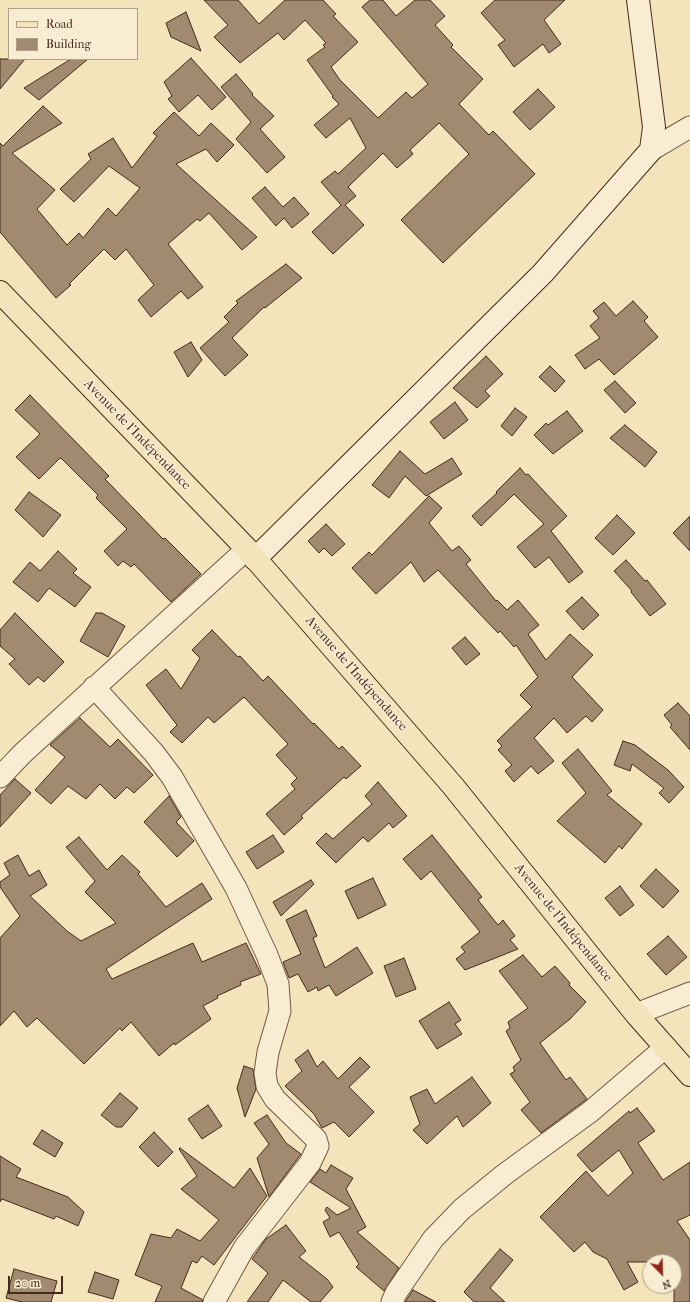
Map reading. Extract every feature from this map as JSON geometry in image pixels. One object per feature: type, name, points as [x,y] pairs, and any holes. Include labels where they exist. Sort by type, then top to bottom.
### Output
[{"type":"main road","name":"Avenue de l'Indépendance","points":[[0,292],[251,554],[453,786],[636,1014],[690,1075]]},
{"type":"street","points":[[638,0],[654,127],[650,150]]},
{"type":"street","points":[[0,777],[23,753],[94,687],[251,554],[543,273],[650,150],[690,127]]},
{"type":"street","points":[[94,687],[154,753],[172,777],[236,888],[267,955],[278,984],[280,1012],[268,1052],[265,1073],[267,1086],[275,1099],[316,1139],[318,1146],[310,1163],[244,1248],[214,1302]]},
{"type":"street","points":[[636,1014],[690,993]]},
{"type":"street","points":[[392,1302],[396,1293],[433,1239],[462,1209],[505,1174],[590,1112],[666,1047]]},
{"type":"building","points":[[204,0],[238,0],[259,24],[285,0],[323,0],[336,14],[333,16],[358,42],[331,67],[340,80],[378,118],[406,92],[412,98],[428,84],[362,7],[370,0],[383,0],[396,16],[415,0],[430,0],[445,16],[435,25],[453,45],[451,47],[483,79],[459,104],[489,135],[493,131],[535,174],[443,263],[401,220],[469,154],[439,123],[410,150],[413,154],[397,168],[383,153],[348,187],[356,196],[345,205],[364,225],[333,254],[312,232],[341,205],[321,182],[335,171],[338,174],[366,148],[350,118],[326,138],[314,125],[339,104],[332,97],[333,96],[307,60],[325,47],[323,45],[326,43],[305,20],[284,40],[278,33],[240,63],[214,37],[228,25]]},
{"type":"building","points":[[495,0],[565,0],[544,20],[561,44],[549,53],[543,44],[514,67],[498,45],[505,40],[481,13]]},
{"type":"building","points":[[186,12],[201,51],[171,37],[166,23]]},
{"type":"building","points":[[191,58],[226,97],[212,110],[198,95],[179,112],[168,99],[172,96],[164,82]]},
{"type":"building","points":[[0,59],[24,60],[0,89]]},
{"type":"building","points":[[69,60],[87,60],[39,100],[24,88]]},
{"type":"building","points":[[236,74],[253,94],[252,95],[274,116],[260,129],[285,157],[267,173],[236,139],[251,122],[221,87]]},
{"type":"building","points":[[538,89],[555,107],[530,130],[513,112]]},
{"type":"building","points":[[43,106],[62,123],[12,153],[55,190],[37,209],[67,245],[79,233],[83,238],[108,208],[116,216],[140,188],[109,166],[74,202],[60,189],[91,159],[88,154],[113,138],[132,168],[157,136],[153,133],[174,112],[199,136],[211,123],[234,145],[217,162],[206,149],[176,164],[257,237],[242,250],[209,213],[200,221],[197,219],[168,244],[203,287],[188,299],[181,291],[151,317],[138,300],[154,285],[126,249],[115,260],[104,249],[69,284],[71,285],[56,298],[0,232],[0,143],[3,146]]},
{"type":"building","points":[[265,187],[283,207],[294,197],[309,214],[292,228],[284,218],[276,226],[252,198]]},
{"type":"building","points":[[286,264],[302,278],[265,308],[264,307],[232,338],[248,355],[225,376],[200,348],[229,322],[224,317],[238,303],[236,301]]},
{"type":"building","points":[[633,301],[648,317],[644,321],[658,337],[614,375],[599,359],[585,369],[575,355],[600,338],[590,326],[599,318],[593,311],[604,302],[616,316]]},
{"type":"building","points":[[191,342],[202,360],[188,377],[174,352]]},
{"type":"building","points":[[486,356],[503,374],[485,391],[490,396],[477,408],[453,388]]},
{"type":"building","points":[[550,366],[565,381],[555,392],[539,377]]},
{"type":"building","points":[[615,381],[636,403],[625,413],[604,390]]},
{"type":"building","points":[[30,395],[109,476],[105,479],[163,539],[165,538],[201,574],[171,602],[134,564],[131,567],[123,561],[118,566],[104,551],[127,529],[96,498],[98,495],[62,459],[60,458],[39,479],[16,457],[40,434],[15,410]]},
{"type":"building","points":[[455,402],[468,420],[444,439],[430,422]]},
{"type":"building","points":[[515,408],[527,417],[512,436],[501,426]]},
{"type":"building","points":[[567,411],[583,431],[553,454],[534,435],[546,423],[548,425]]},
{"type":"building","points":[[625,425],[657,452],[645,467],[610,438]]},
{"type":"building","points":[[400,451],[425,474],[452,458],[462,474],[426,496],[405,476],[389,498],[372,485]]},
{"type":"building","points":[[520,468],[526,475],[528,474],[567,516],[551,531],[583,572],[569,583],[549,557],[535,568],[517,547],[544,524],[514,494],[481,526],[472,516],[497,493],[496,492]]},
{"type":"building","points":[[29,492],[61,515],[43,537],[15,510]]},
{"type":"building","points":[[429,496],[442,508],[429,523],[452,551],[459,546],[471,560],[466,564],[496,601],[497,600],[507,610],[518,600],[539,625],[528,634],[546,660],[570,634],[593,655],[572,677],[603,710],[592,722],[586,716],[567,733],[554,718],[534,738],[554,761],[538,774],[531,766],[514,782],[505,771],[512,765],[498,750],[502,746],[497,741],[532,707],[520,695],[538,677],[516,645],[514,647],[500,631],[498,633],[438,570],[424,582],[411,562],[376,594],[352,568],[369,552],[372,555]]},
{"type":"building","points":[[617,515],[635,533],[613,555],[595,538]]},
{"type":"building","points":[[690,516],[690,551],[673,533]]},
{"type":"building","points":[[326,524],[345,544],[332,556],[324,548],[319,553],[308,541]]},
{"type":"building","points":[[58,551],[77,569],[73,573],[91,587],[75,607],[49,588],[38,602],[13,582],[30,562],[40,571]]},
{"type":"building","points":[[626,560],[645,581],[647,580],[666,604],[650,616],[631,592],[632,591],[614,571]]},
{"type":"building","points":[[582,597],[599,615],[583,630],[566,611]]},
{"type":"building","points":[[15,613],[64,662],[44,682],[38,677],[29,685],[9,664],[15,659],[0,646],[0,630]]},
{"type":"building","points":[[96,613],[102,613],[125,626],[108,657],[80,641]]},
{"type":"building","points":[[212,630],[238,657],[240,656],[263,681],[268,676],[313,724],[314,723],[339,749],[342,746],[361,766],[346,779],[344,777],[301,816],[303,818],[284,835],[266,814],[295,789],[291,784],[297,778],[276,755],[288,744],[244,697],[214,723],[208,717],[182,743],[170,732],[177,725],[146,685],[166,669],[181,689],[200,658],[192,650]]},
{"type":"building","points":[[465,637],[480,654],[466,665],[452,648]]},
{"type":"building","points":[[678,703],[690,716],[690,750],[670,727],[672,725],[664,715]]},
{"type":"building","points":[[80,718],[110,747],[118,739],[153,775],[134,793],[127,787],[115,799],[100,784],[86,799],[68,786],[51,804],[35,790],[65,757],[50,745]]},
{"type":"building","points":[[623,741],[635,745],[668,770],[684,787],[669,803],[659,793],[664,788],[632,764],[630,771],[614,765]]},
{"type":"building","points":[[578,749],[612,791],[607,795],[642,824],[622,849],[619,846],[605,863],[557,821],[586,793],[562,763]]},
{"type":"building","points":[[15,779],[31,793],[0,827],[0,795]]},
{"type":"building","points":[[378,782],[407,816],[393,828],[389,823],[368,842],[363,837],[336,863],[316,843],[326,833],[333,839],[372,804],[365,796]]},
{"type":"building","points":[[169,796],[181,817],[176,822],[194,841],[177,857],[144,822]]},
{"type":"building","points":[[273,835],[284,852],[257,869],[246,852]]},
{"type":"building","points":[[432,835],[482,897],[478,900],[498,925],[503,920],[515,936],[510,940],[518,949],[465,970],[456,959],[465,952],[461,947],[480,932],[431,871],[421,880],[403,859]]},
{"type":"building","points":[[79,837],[107,870],[122,855],[140,872],[138,874],[166,907],[202,883],[212,899],[106,969],[112,979],[193,943],[202,962],[246,943],[261,974],[240,982],[241,985],[217,996],[218,998],[203,1006],[211,1019],[175,1045],[174,1043],[159,1056],[131,1022],[122,1031],[120,1028],[84,1064],[37,1018],[27,1027],[14,1011],[0,1026],[0,938],[20,916],[0,887],[0,882],[10,875],[4,863],[18,855],[29,876],[39,870],[47,885],[30,896],[67,931],[81,941],[116,923],[85,892],[95,881],[66,847]]},
{"type":"building","points":[[656,869],[679,891],[663,908],[640,886]]},
{"type":"building","points":[[373,878],[386,905],[358,919],[345,891]]},
{"type":"building","points":[[311,880],[314,884],[281,916],[273,902]]},
{"type":"building","points":[[620,886],[634,905],[620,916],[605,898]]},
{"type":"building","points":[[306,910],[317,936],[313,938],[325,968],[357,947],[373,973],[336,996],[329,985],[318,991],[317,987],[308,992],[298,974],[289,978],[283,962],[301,954],[286,920]]},
{"type":"building","points":[[668,936],[687,957],[666,975],[647,954]]},
{"type":"building","points":[[523,955],[542,977],[555,966],[570,983],[569,985],[586,1002],[570,1019],[540,1043],[566,1080],[570,1077],[587,1099],[541,1133],[521,1110],[530,1102],[510,1074],[515,1071],[513,1067],[521,1060],[506,1031],[510,1028],[508,1022],[528,1008],[499,971]]},
{"type":"building","points":[[404,958],[416,989],[396,997],[384,966]]},
{"type":"building","points":[[449,1002],[461,1020],[455,1024],[462,1034],[437,1049],[419,1021]]},
{"type":"building","points":[[308,1050],[317,1067],[323,1061],[338,1079],[360,1057],[370,1067],[349,1087],[374,1112],[349,1137],[334,1122],[322,1128],[314,1114],[285,1086],[302,1071],[295,1060]]},
{"type":"building","points":[[244,1066],[253,1069],[256,1089],[245,1117],[237,1088]]},
{"type":"building","points":[[472,1077],[491,1103],[463,1127],[457,1116],[427,1144],[413,1130],[420,1124],[410,1097],[427,1089],[435,1104]]},
{"type":"building","points":[[120,1093],[138,1108],[122,1127],[116,1127],[101,1115]]},
{"type":"building","points":[[208,1105],[222,1126],[202,1139],[188,1119]]},
{"type":"building","points":[[637,1108],[655,1131],[638,1143],[663,1180],[690,1162],[690,1215],[677,1221],[690,1240],[690,1302],[674,1302],[674,1294],[682,1294],[682,1254],[642,1254],[642,1262],[627,1262],[638,1282],[624,1290],[607,1259],[593,1252],[585,1242],[574,1252],[540,1217],[586,1171],[608,1196],[633,1173],[619,1150],[592,1172],[577,1155],[629,1111],[630,1113]]},
{"type":"building","points":[[267,1115],[286,1143],[301,1154],[269,1197],[257,1158],[269,1144],[254,1123]]},
{"type":"building","points":[[42,1130],[63,1143],[55,1157],[33,1144]]},
{"type":"building","points":[[154,1132],[173,1152],[158,1167],[139,1147]]},
{"type":"building","points":[[180,1148],[234,1188],[250,1168],[267,1196],[214,1265],[202,1256],[197,1263],[192,1261],[181,1288],[203,1300],[202,1302],[155,1302],[162,1286],[135,1275],[151,1234],[171,1238],[177,1229],[200,1241],[219,1220],[181,1189],[197,1176],[179,1149]]},
{"type":"building","points":[[0,1156],[21,1169],[16,1177],[68,1197],[84,1212],[78,1226],[56,1216],[54,1219],[2,1199],[0,1202]]},
{"type":"building","points":[[331,1165],[353,1178],[346,1189],[366,1227],[357,1232],[399,1268],[384,1291],[356,1267],[359,1264],[339,1232],[330,1237],[323,1222],[330,1218],[325,1210],[327,1207],[337,1215],[351,1208],[310,1182],[320,1169],[326,1173]]},
{"type":"building","points":[[286,1225],[306,1251],[299,1257],[327,1279],[333,1287],[320,1302],[311,1302],[283,1280],[268,1302],[247,1302],[268,1273],[252,1259],[266,1239]]},
{"type":"building","points":[[500,1249],[513,1260],[490,1288],[505,1302],[474,1302],[464,1292]]},
{"type":"building","points":[[14,1269],[57,1281],[51,1302],[22,1302],[6,1298]]},
{"type":"building","points":[[95,1272],[119,1280],[113,1299],[88,1292]]},
{"type":"building","points":[[413,1290],[436,1302],[405,1302]]}]
